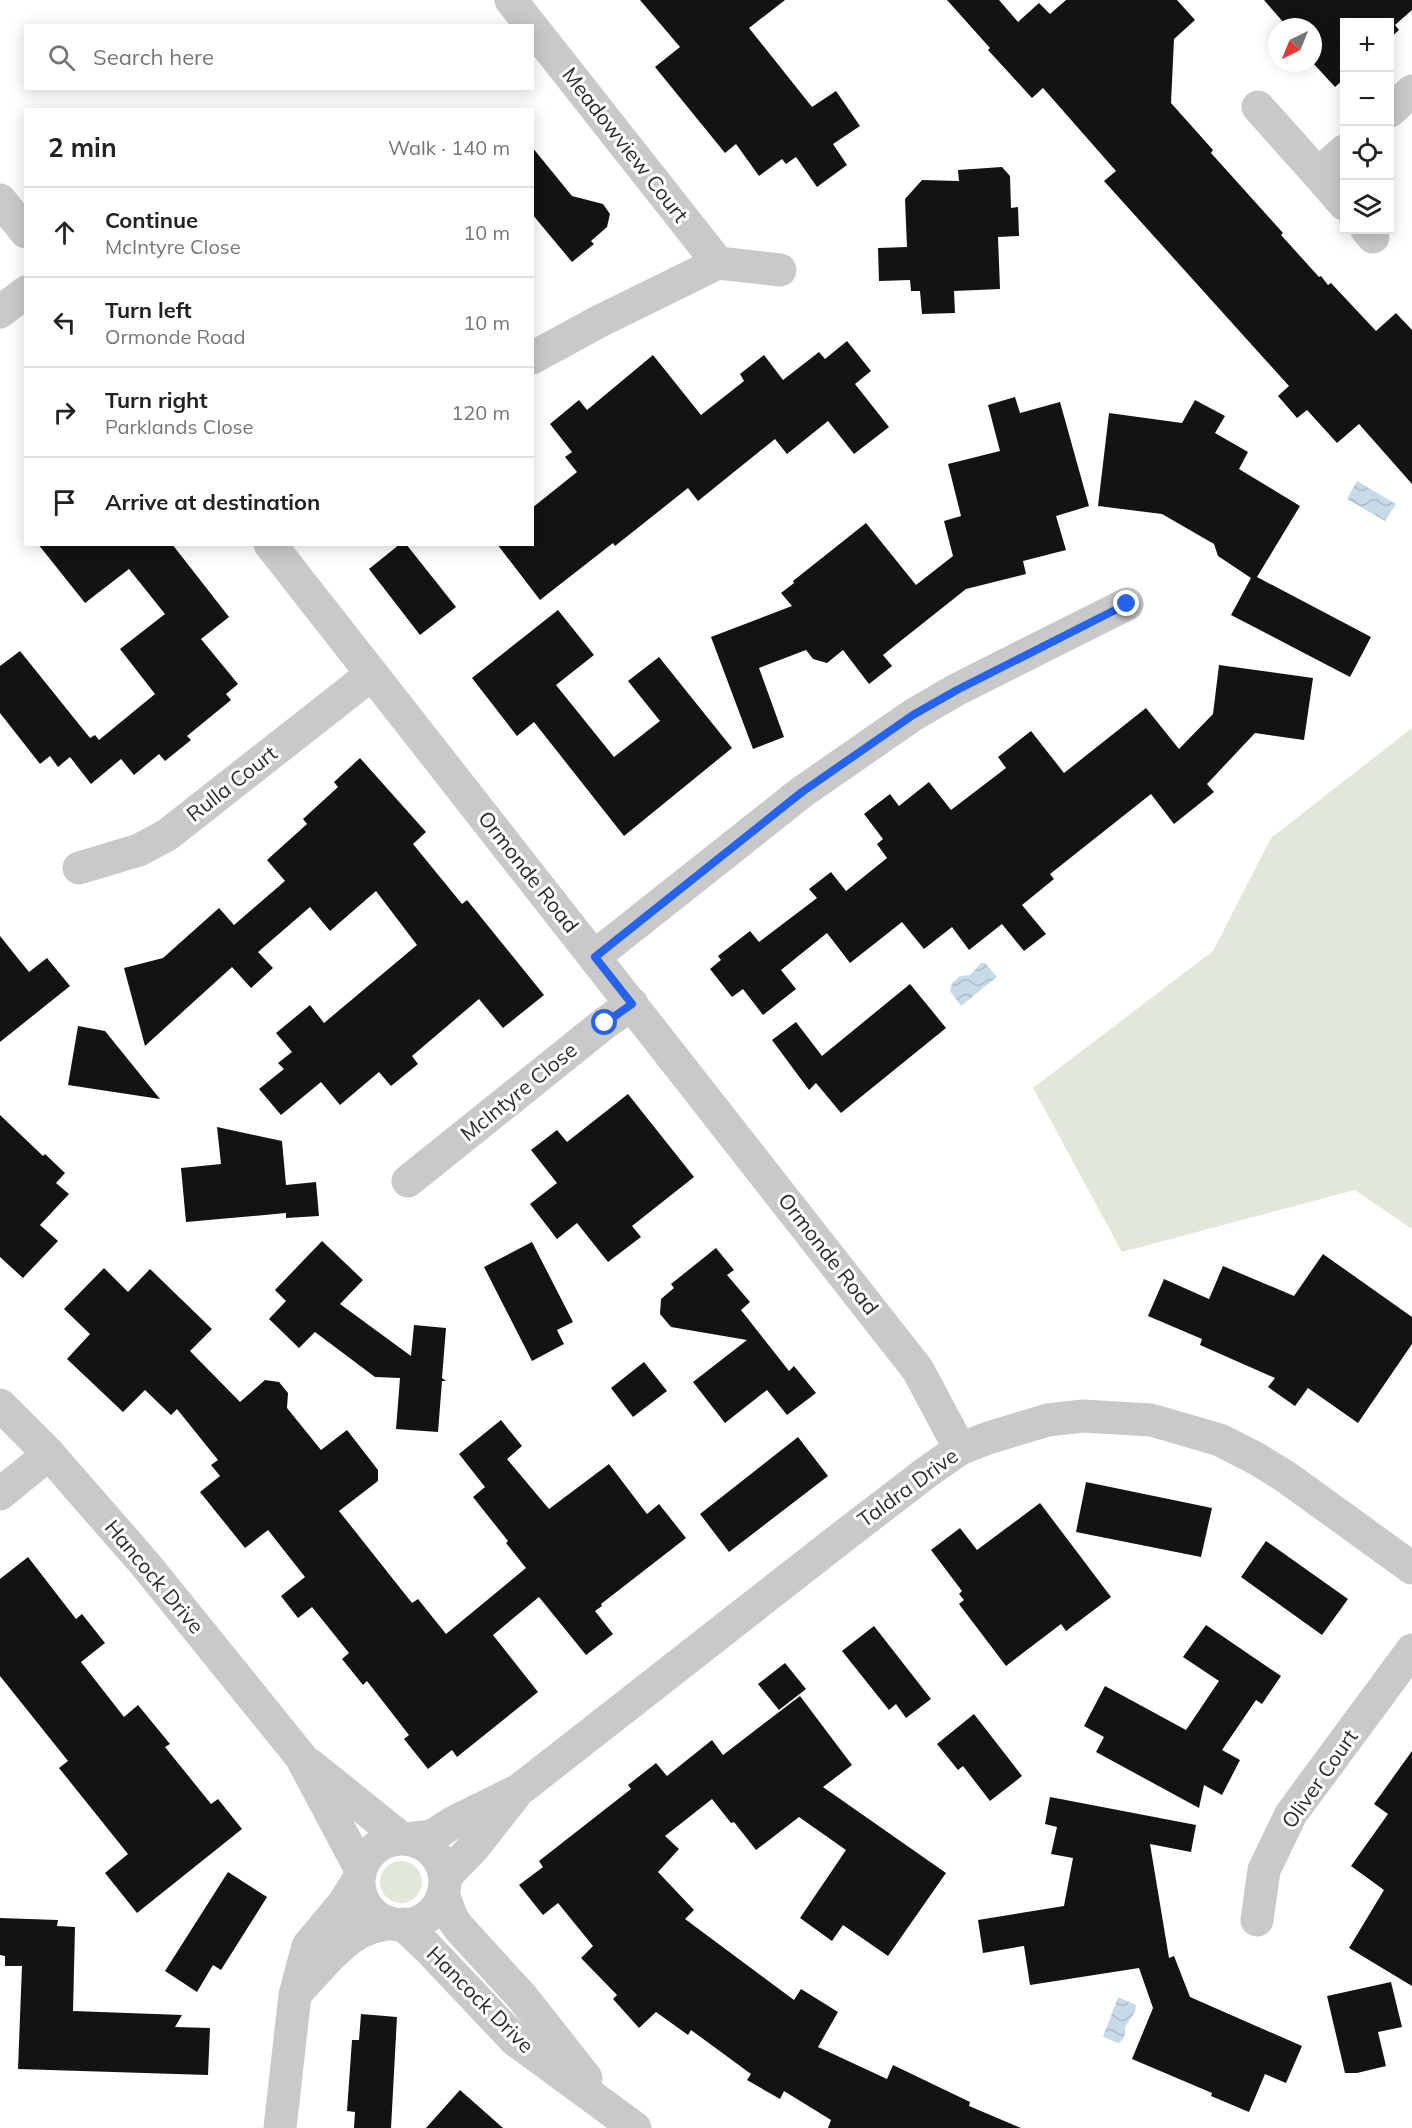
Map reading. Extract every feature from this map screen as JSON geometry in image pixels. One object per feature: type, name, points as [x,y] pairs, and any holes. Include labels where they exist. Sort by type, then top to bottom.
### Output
[{"type":"street","name":"Meadowview Court","points":[[511,0],[530,24]]},
{"type":"street","name":"Meadowview Court","points":[[534,29],[718,263]]},
{"type":"street","points":[[1394,107],[1412,91]]},
{"type":"street","points":[[1258,107],[1340,199]]},
{"type":"street","points":[[1318,174],[1340,155]]},
{"type":"street","points":[[0,200],[24,230]]},
{"type":"street","points":[[534,357],[598,322],[718,263],[780,270]]},
{"type":"street","points":[[0,312],[24,294]]},
{"type":"street","name":"Ormonde Road","points":[[275,546],[372,674],[974,1443]]},
{"type":"street","points":[[595,957],[802,792],[913,715],[957,690],[1127,604]]},
{"type":"street","name":"Rulla Court","points":[[79,868],[139,850],[167,835],[372,674]]},
{"type":"street","name":"McIntyre Close","points":[[408,1181],[605,1023],[632,1004]]},
{"type":"street","name":"Hancock Drive","points":[[0,1405],[49,1454],[146,1564],[301,1757],[359,1874]]},
{"type":"street","name":"Taldra Drive","points":[[404,1839],[432,1836],[454,1822],[519,1790],[927,1472],[974,1443],[1048,1420],[1083,1416],[1151,1420],[1220,1440],[1257,1459],[1325,1504],[1412,1568]]},
{"type":"street","points":[[0,1494],[49,1454]]},
{"type":"street","name":"Oliver Court","points":[[1257,1920],[1264,1870],[1291,1814],[1412,1650]]},
{"type":"street","name":"Hancock Drive","points":[[301,1757],[404,1839]]},
{"type":"street","name":"Taldra Drive","points":[[444,1886],[519,1790]]},
{"type":"street","points":[[280,2128],[295,1995],[308,1946],[343,1905],[368,1855],[377,1846],[388,1840],[404,1839],[421,1843],[433,1852],[441,1863],[444,1886],[436,1908],[417,1922],[366,1929],[344,1944],[295,1995]]},
{"type":"street","points":[[359,1874],[361,1895],[368,1907],[378,1918],[397,1924]]},
{"type":"street","name":"Hancock Drive","points":[[444,1886],[453,1918],[459,1928],[523,1998],[570,2058],[627,2122]]},
{"type":"street","name":"Hancock Drive","points":[[397,1924],[429,1949],[515,2040],[627,2122]]},
{"type":"shaded area","points":[[1412,728],[1412,1229],[1355,1190],[1122,1252],[1033,1088],[1213,951],[1271,838]]},
{"type":"shaded area","points":[[401,1861],[416,1867],[422,1882],[416,1897],[401,1903],[386,1897],[380,1882],[386,1867]]},
{"type":"water","points":[[1357,481],[1396,504],[1385,521],[1347,499]]},
{"type":"water","points":[[981,963],[985,963],[997,977],[961,1006],[950,991],[952,983],[960,976],[970,975]]},
{"type":"water","points":[[1118,1997],[1136,2005],[1135,2012],[1125,2027],[1124,2036],[1118,2043],[1103,2037]]},
{"type":"building","points":[[640,0],[785,0],[749,28],[812,107],[836,91],[860,126],[833,144],[847,165],[817,187],[796,157],[786,164],[782,159],[759,176],[736,144],[725,153],[655,67],[680,47]]},
{"type":"building","points":[[947,0],[999,0],[1018,22],[1039,3],[1050,14],[1066,0],[1177,0],[1195,20],[1174,39],[1171,103],[1213,150],[1211,153],[1283,233],[1281,235],[1319,277],[1321,276],[1328,285],[1331,283],[1376,331],[1396,313],[1412,330],[1412,484],[1359,424],[1337,443],[1307,410],[1297,418],[1278,396],[1289,386],[1104,181],[1116,171],[1043,88],[1032,98]]},
{"type":"building","points":[[1264,0],[1412,0],[1412,10],[1395,25],[1399,30],[1394,34],[1394,18],[1340,18],[1340,83],[1335,87],[1321,72],[1322,18],[1280,18]]},
{"type":"building","points":[[534,149],[572,196],[603,204],[610,214],[607,227],[591,241],[594,244],[572,262],[534,216]]},
{"type":"building","points":[[1002,167],[1010,176],[1011,208],[1018,207],[1019,236],[998,237],[1000,289],[954,291],[955,313],[922,314],[920,291],[911,291],[910,280],[879,281],[878,248],[907,247],[905,199],[922,180],[959,181],[958,170]]},
{"type":"building","points":[[847,341],[871,371],[855,384],[889,427],[854,454],[828,421],[787,454],[775,439],[698,501],[688,488],[615,546],[613,543],[540,600],[499,546],[534,546],[534,506],[577,472],[565,457],[572,452],[550,424],[579,400],[587,410],[653,355],[701,415],[744,381],[740,374],[764,355],[783,380],[819,352],[825,359]]},
{"type":"building","points":[[1015,397],[1020,413],[1060,402],[1089,506],[1056,516],[1066,550],[1023,561],[1026,574],[966,589],[883,655],[892,666],[869,684],[843,650],[827,663],[813,659],[806,650],[759,668],[784,737],[753,749],[711,637],[792,606],[781,593],[866,523],[916,585],[953,556],[944,521],[961,516],[948,464],[1000,451],[988,405]]},
{"type":"building","points":[[1195,400],[1225,416],[1215,433],[1248,452],[1239,469],[1300,506],[1257,577],[1371,637],[1350,677],[1231,615],[1251,578],[1218,556],[1214,544],[1162,514],[1098,506],[1109,413],[1182,423]]},
{"type":"building","points":[[40,546],[174,546],[229,617],[201,639],[238,684],[226,694],[231,700],[187,736],[191,740],[165,761],[159,754],[134,775],[121,759],[91,784],[70,757],[58,767],[50,756],[40,764],[0,713],[0,666],[20,651],[90,738],[95,735],[99,740],[155,694],[120,649],[165,614],[129,569],[85,603]]},
{"type":"building","points":[[398,546],[408,546],[456,607],[420,635],[369,569]]},
{"type":"building","points":[[558,610],[594,655],[556,685],[614,757],[660,721],[628,681],[659,657],[732,748],[624,836],[534,722],[517,736],[472,678]]},
{"type":"building","points":[[1219,665],[1313,678],[1304,740],[1255,733],[1207,784],[1214,792],[1174,824],[1151,794],[1050,874],[1054,879],[1022,905],[1046,934],[1024,951],[1002,924],[969,950],[952,927],[924,949],[902,922],[850,963],[827,933],[781,970],[796,989],[763,1015],[743,989],[732,997],[710,969],[721,960],[718,956],[750,931],[759,942],[817,898],[809,889],[831,872],[846,891],[887,858],[877,844],[883,839],[864,814],[890,794],[899,806],[929,782],[951,810],[1006,768],[998,757],[1031,731],[1064,773],[1146,708],[1179,749],[1213,714]]},
{"type":"building","points":[[360,758],[426,832],[413,844],[462,904],[467,900],[544,995],[503,1028],[479,999],[412,1056],[418,1064],[391,1086],[379,1072],[340,1105],[321,1082],[281,1115],[259,1089],[284,1069],[278,1063],[292,1052],[276,1033],[310,1005],[324,1023],[417,945],[376,891],[330,931],[310,907],[258,952],[273,968],[251,988],[232,967],[145,1046],[124,968],[163,958],[219,908],[234,925],[285,881],[267,860],[307,824],[303,819],[338,787],[334,782]]},
{"type":"building","points":[[0,936],[29,972],[47,958],[70,986],[0,1042]]},
{"type":"building","points":[[910,984],[946,1028],[841,1113],[816,1083],[809,1090],[772,1040],[796,1022],[822,1056]]},
{"type":"building","points":[[78,1026],[105,1031],[160,1099],[68,1085]]},
{"type":"building","points":[[628,1094],[694,1177],[632,1226],[641,1237],[608,1262],[577,1223],[557,1239],[530,1204],[557,1183],[531,1150],[557,1130],[567,1142]]},
{"type":"building","points":[[0,1115],[43,1156],[45,1154],[65,1173],[56,1183],[69,1194],[40,1225],[58,1241],[23,1278],[0,1257]]},
{"type":"building","points":[[217,1127],[282,1141],[286,1185],[316,1182],[319,1216],[286,1218],[286,1213],[186,1222],[181,1168],[221,1164]]},
{"type":"building","points":[[322,1241],[363,1280],[340,1304],[411,1356],[414,1325],[446,1328],[442,1378],[446,1381],[442,1381],[438,1432],[396,1429],[400,1378],[375,1377],[315,1332],[299,1348],[269,1319],[286,1301],[275,1290]]},
{"type":"building","points":[[532,1242],[573,1322],[557,1330],[564,1344],[532,1361],[484,1267]]},
{"type":"building","points":[[716,1248],[734,1270],[727,1275],[750,1302],[741,1310],[789,1371],[794,1366],[816,1393],[787,1415],[767,1390],[725,1423],[693,1382],[747,1340],[671,1327],[660,1314],[661,1299],[674,1288],[671,1284]]},
{"type":"building","points":[[1323,1254],[1412,1317],[1412,1344],[1358,1423],[1308,1388],[1295,1406],[1268,1387],[1275,1378],[1200,1345],[1202,1339],[1148,1316],[1164,1279],[1209,1299],[1223,1266],[1294,1296]]},
{"type":"building","points":[[104,1268],[128,1292],[150,1269],[212,1329],[190,1351],[240,1402],[265,1380],[279,1382],[288,1393],[287,1408],[321,1450],[347,1430],[378,1470],[378,1481],[339,1511],[412,1603],[418,1599],[446,1634],[526,1568],[473,1497],[485,1487],[459,1454],[501,1420],[522,1446],[507,1459],[549,1509],[609,1464],[647,1514],[659,1504],[686,1538],[595,1611],[613,1634],[586,1655],[539,1597],[493,1635],[538,1692],[457,1757],[452,1750],[428,1769],[404,1739],[409,1735],[367,1681],[363,1685],[342,1659],[349,1653],[312,1607],[298,1618],[281,1596],[305,1577],[268,1530],[245,1548],[200,1492],[220,1476],[211,1465],[218,1460],[177,1409],[171,1415],[145,1390],[123,1412],[67,1359],[90,1334],[64,1309]]},
{"type":"building","points":[[644,1362],[667,1391],[633,1417],[611,1388]]},
{"type":"building","points":[[798,1437],[828,1476],[729,1552],[700,1514]]},
{"type":"building","points":[[1086,1482],[1212,1508],[1201,1557],[1076,1532]]},
{"type":"building","points":[[1040,1503],[1111,1597],[1066,1631],[1061,1624],[1006,1666],[959,1604],[964,1600],[959,1594],[962,1591],[931,1550],[960,1528],[977,1550]]},
{"type":"building","points":[[1266,1541],[1348,1599],[1322,1635],[1241,1577]]},
{"type":"building","points":[[28,1557],[76,1619],[82,1614],[105,1643],[81,1662],[124,1717],[138,1705],[170,1744],[165,1747],[211,1804],[218,1799],[242,1829],[137,1913],[105,1873],[128,1854],[59,1768],[68,1761],[0,1676],[0,1579]]},
{"type":"building","points":[[1206,1625],[1281,1676],[1262,1704],[1256,1700],[1222,1750],[1240,1760],[1222,1795],[1204,1785],[1199,1808],[1096,1752],[1104,1737],[1084,1726],[1105,1686],[1186,1730],[1219,1681],[1183,1657]]},
{"type":"building","points":[[874,1626],[931,1699],[906,1718],[896,1704],[889,1710],[842,1651]]},
{"type":"building","points":[[785,1663],[806,1689],[779,1710],[758,1684]]},
{"type":"building","points":[[800,1696],[852,1765],[823,1787],[946,1873],[888,1956],[843,1925],[832,1941],[800,1918],[846,1850],[799,1817],[756,1850],[712,1799],[665,1836],[679,1849],[658,1872],[694,1910],[685,1919],[794,2000],[801,1989],[838,2012],[818,2047],[887,2079],[893,2065],[970,2102],[969,2106],[1021,2128],[828,2128],[831,2120],[784,2091],[780,2099],[747,2080],[751,2074],[691,2030],[688,2035],[656,2012],[639,2028],[613,1999],[617,1995],[581,1958],[593,1946],[558,1903],[543,1915],[519,1885],[543,1867],[539,1861],[631,1789],[628,1785],[656,1763],[667,1776],[712,1740],[723,1755]]},
{"type":"building","points":[[974,1714],[1022,1776],[990,1801],[963,1766],[958,1770],[937,1744]]},
{"type":"building","points":[[1412,1751],[1412,1986],[1349,1948],[1384,1890],[1351,1866],[1388,1814],[1374,1804]]},
{"type":"building","points":[[1050,1797],[1196,1825],[1191,1852],[1150,1844],[1169,1958],[1174,1956],[1190,1997],[1302,2046],[1286,2083],[1265,2074],[1249,2112],[1211,2096],[1212,2093],[1132,2059],[1153,2008],[1139,1968],[1030,1985],[1024,1946],[983,1953],[978,1920],[1064,1906],[1073,1858],[1051,1854],[1057,1827],[1045,1824]]},
{"type":"building","points":[[228,1872],[267,1897],[221,1970],[213,1965],[197,1992],[165,1971]]},
{"type":"building","points":[[0,1918],[58,1920],[57,1926],[75,1927],[73,2011],[182,2015],[175,2027],[210,2028],[208,2075],[18,2069],[22,1966],[5,1966],[5,1956],[0,1955]]},
{"type":"building","points":[[1391,1982],[1402,2027],[1378,2032],[1386,2066],[1357,2073],[1345,2073],[1327,1996]]},
{"type":"building","points":[[361,2014],[397,2017],[391,2128],[354,2128],[355,2112],[347,2111],[352,2040],[359,2040]]},
{"type":"building","points":[[460,2090],[503,2128],[426,2128]]},
{"type":"route","points":[[605,1023],[632,1004],[595,957],[627,930],[802,792],[913,715],[957,690],[1127,604]]}]
